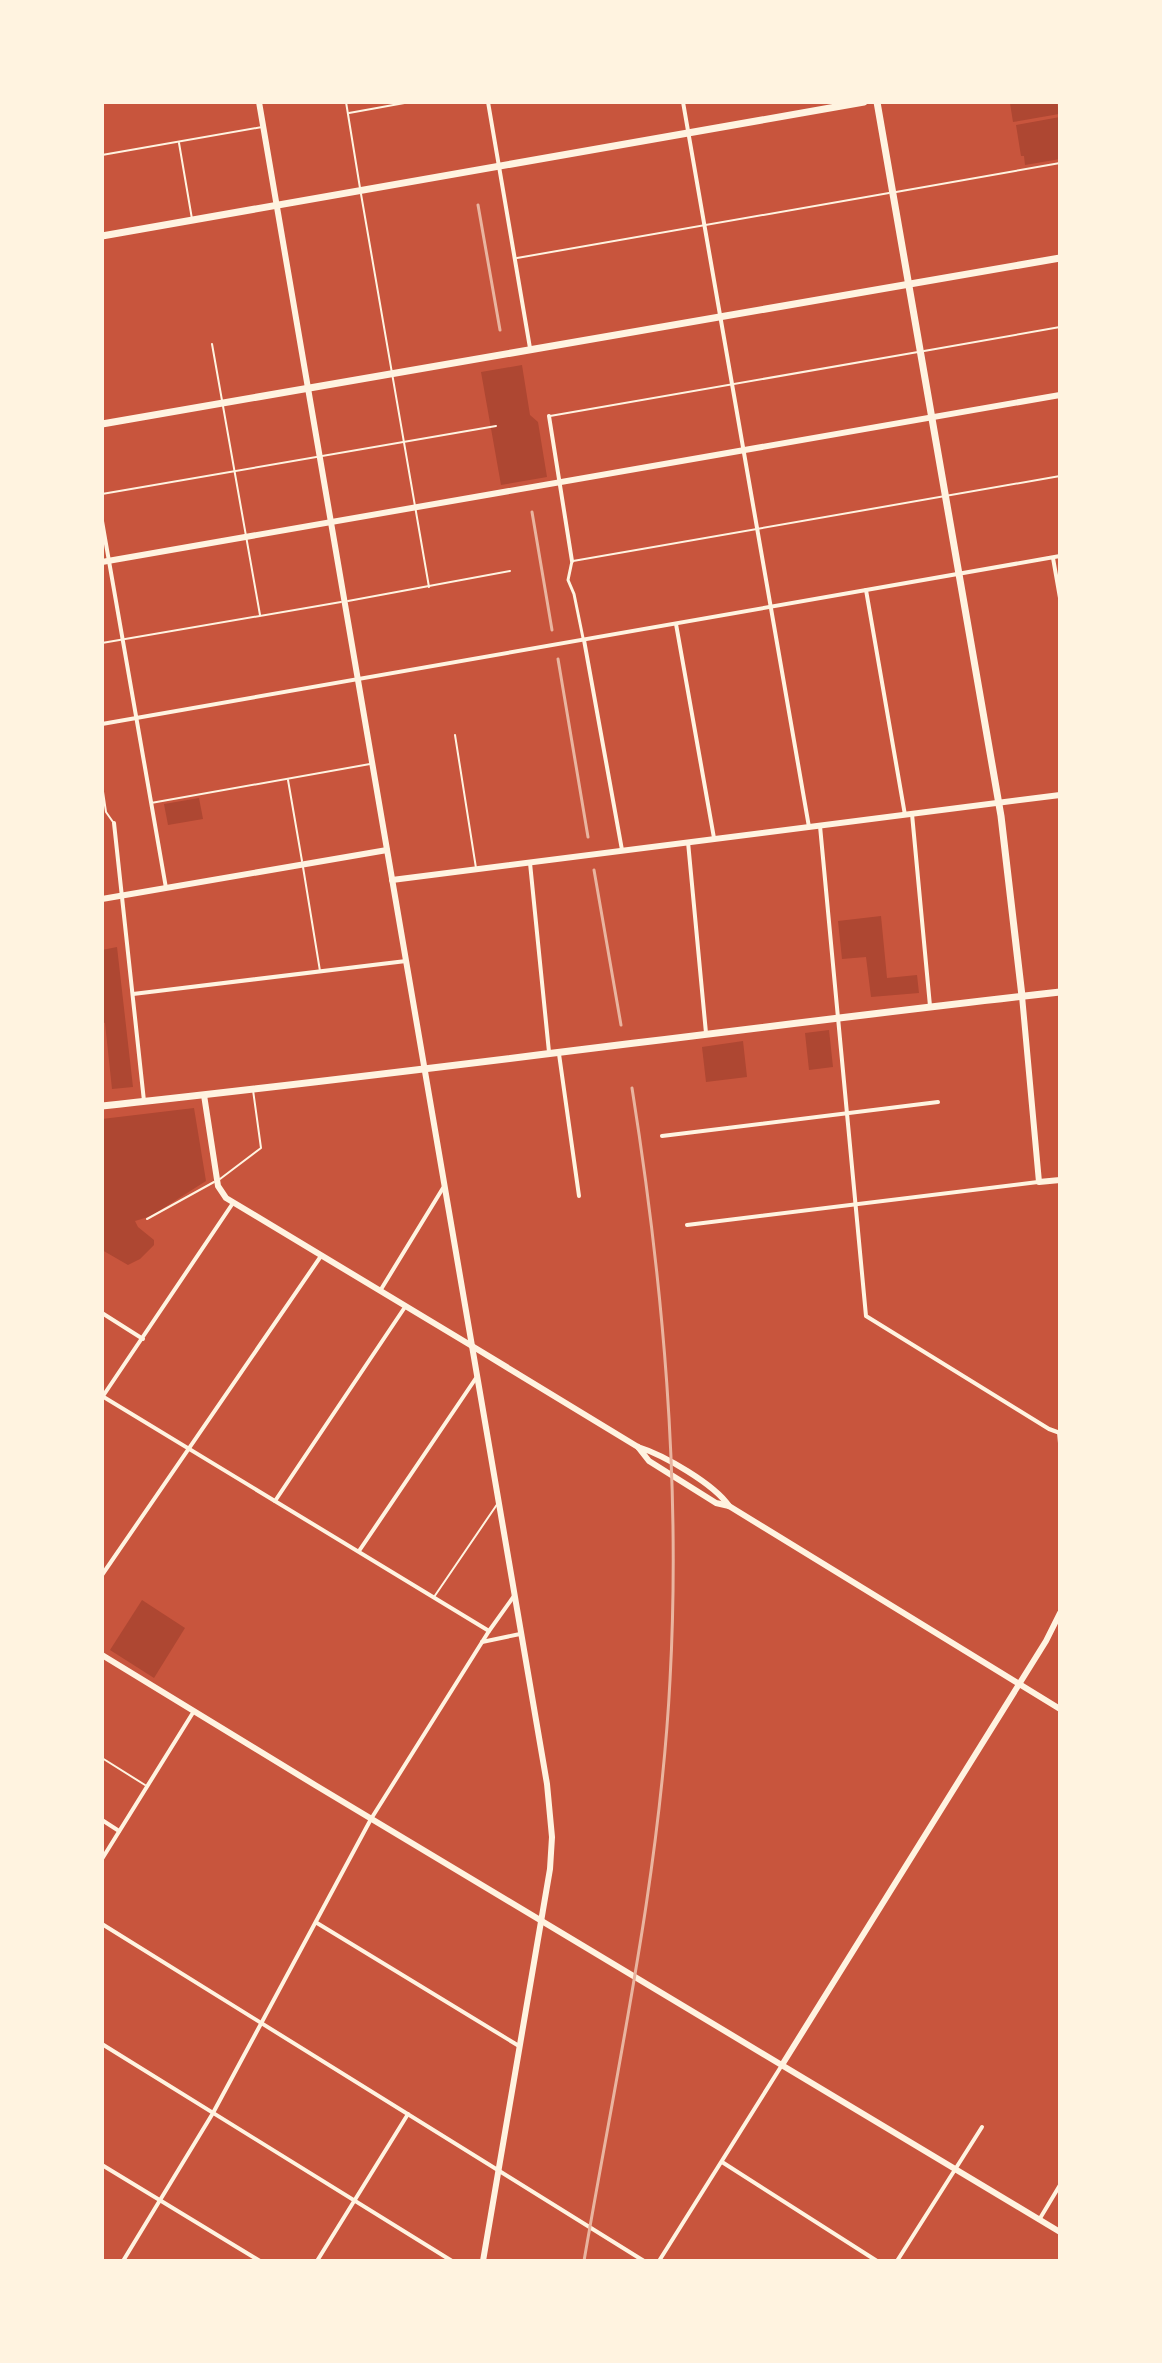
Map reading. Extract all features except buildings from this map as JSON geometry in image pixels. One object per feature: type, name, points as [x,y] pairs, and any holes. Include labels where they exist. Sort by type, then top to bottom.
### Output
[{"type":"main road","points":[[259,102],[552,1823],[552,1850],[541,1921],[483,2261]]},
{"type":"main road","points":[[102,236],[864,102]]},
{"type":"main road","points":[[877,102],[998,803],[1022,996],[1039,1182],[1060,1180]]},
{"type":"main road","points":[[102,424],[1060,258]]},
{"type":"main road","points":[[105,562],[1060,395]]},
{"type":"main road","points":[[392,880],[1060,795]]},
{"type":"main road","points":[[102,899],[387,850]]},
{"type":"main road","points":[[102,1106],[1060,992]]},
{"type":"main road","points":[[204,1095],[217,1181],[222,1194],[233,1203],[638,1447],[649,1461],[716,1503],[729,1506],[1060,1709]]},
{"type":"main road","points":[[782,2065],[1046,1641],[1060,1613]]},
{"type":"main road","points":[[102,1655],[1060,2232]]},
{"type":"street","points":[[488,102],[531,349]]},
{"type":"street","points":[[683,102],[809,827]]},
{"type":"street","points":[[549,416],[572,561],[569,586],[574,594],[584,640],[622,850]]},
{"type":"street","points":[[102,521],[105,562],[166,888]]},
{"type":"street","points":[[102,724],[1060,556]]},
{"type":"street","points":[[1053,558],[1060,598]]},
{"type":"street","points":[[866,590],[908,815],[930,1006]]},
{"type":"street","points":[[676,624],[714,839]]},
{"type":"street","points":[[114,823],[144,1101]]},
{"type":"street","points":[[820,826],[866,1316],[1049,1429],[1060,1432],[1060,1443]]},
{"type":"street","points":[[688,842],[706,1033]]},
{"type":"street","points":[[530,863],[549,1053]]},
{"type":"street","points":[[133,994],[406,961]]},
{"type":"street","points":[[559,1052],[579,1196]]},
{"type":"street","points":[[662,1136],[938,1102]]},
{"type":"street","points":[[687,1225],[1039,1182]]},
{"type":"street","points":[[380,1291],[445,1186]]},
{"type":"street","points":[[233,1203],[103,1396],[489,1631]]},
{"type":"street","points":[[102,1575],[321,1256]]},
{"type":"street","points":[[275,1501],[405,1306]]},
{"type":"street","points":[[102,1313],[143,1339]]},
{"type":"street","points":[[359,1551],[477,1376]]},
{"type":"street","points":[[123,2261],[213,2113],[371,1819],[514,1596]]},
{"type":"street","points":[[482,1642],[520,1634]]},
{"type":"street","points":[[102,1859],[194,1711]]},
{"type":"street","points":[[102,1820],[119,1831]]},
{"type":"street","points":[[317,1923],[519,2046]]},
{"type":"street","points":[[102,1924],[644,2261]]},
{"type":"street","points":[[102,2044],[452,2261]]},
{"type":"street","points":[[659,2261],[782,2065]]},
{"type":"street","points":[[317,2261],[408,2114]]},
{"type":"street","points":[[897,2261],[982,2127]]},
{"type":"street","points":[[722,2162],[877,2261]]},
{"type":"street","points":[[102,2165],[260,2261]]},
{"type":"street","points":[[1039,2220],[1060,2185]]},
{"type":"lane","points":[[346,102],[429,587]]},
{"type":"lane","points":[[347,113],[410,102]]},
{"type":"lane","points":[[102,155],[263,127]]},
{"type":"lane","points":[[179,142],[192,220]]},
{"type":"lane","points":[[515,258],[1060,163]]},
{"type":"lane","points":[[549,416],[1060,327]]},
{"type":"lane","points":[[212,344],[260,616]]},
{"type":"lane","points":[[102,494],[496,426]]},
{"type":"lane","points":[[572,561],[1060,476]]},
{"type":"lane","points":[[102,643],[510,571]]},
{"type":"lane","points":[[455,735],[477,870]]},
{"type":"lane","points":[[150,803],[372,764]]},
{"type":"lane","points":[[288,779],[320,972]]},
{"type":"lane","points":[[102,785],[106,812],[114,823]]},
{"type":"lane","points":[[147,1219],[217,1181],[261,1148],[253,1089]]},
{"type":"lane","points":[[434,1597],[498,1502]]},
{"type":"lane","points":[[102,1758],[147,1786]]},
{"type":"shaded area","points":[[1057,102],[1059,114],[1013,122],[1010,103]]},
{"type":"shaded area","points":[[1060,117],[1060,159],[1025,165],[1016,125]]},
{"type":"shaded area","points":[[522,365],[530,415],[538,422],[547,477],[501,485],[481,372]]},
{"type":"shaded area","points":[[199,798],[203,819],[168,825],[164,804]]},
{"type":"shaded area","points":[[881,916],[887,978],[917,975],[919,993],[871,997],[866,957],[842,959],[838,921]]},
{"type":"shaded area","points":[[117,947],[133,1087],[112,1089],[105,1023],[102,1022],[102,950]]},
{"type":"shaded area","points":[[829,1030],[833,1067],[809,1070],[805,1033]]},
{"type":"shaded area","points":[[743,1041],[747,1077],[706,1082],[702,1047]]},
{"type":"shaded area","points":[[194,1108],[206,1181],[151,1216],[135,1221],[154,1240],[154,1245],[140,1259],[128,1265],[102,1250],[102,1119]]},
{"type":"shaded area","points":[[142,1600],[185,1628],[154,1678],[110,1650]]},
{"type":"railway","points":[[478,205],[500,330]]},
{"type":"railway","points":[[532,512],[552,630]]},
{"type":"railway","points":[[558,659],[588,837]]},
{"type":"railway","points":[[594,870],[621,1025]]},
{"type":"railway","points":[[584,2261],[647,1899],[665,1753],[670,1680],[673,1531],[667,1383],[653,1235],[632,1088]]}]
